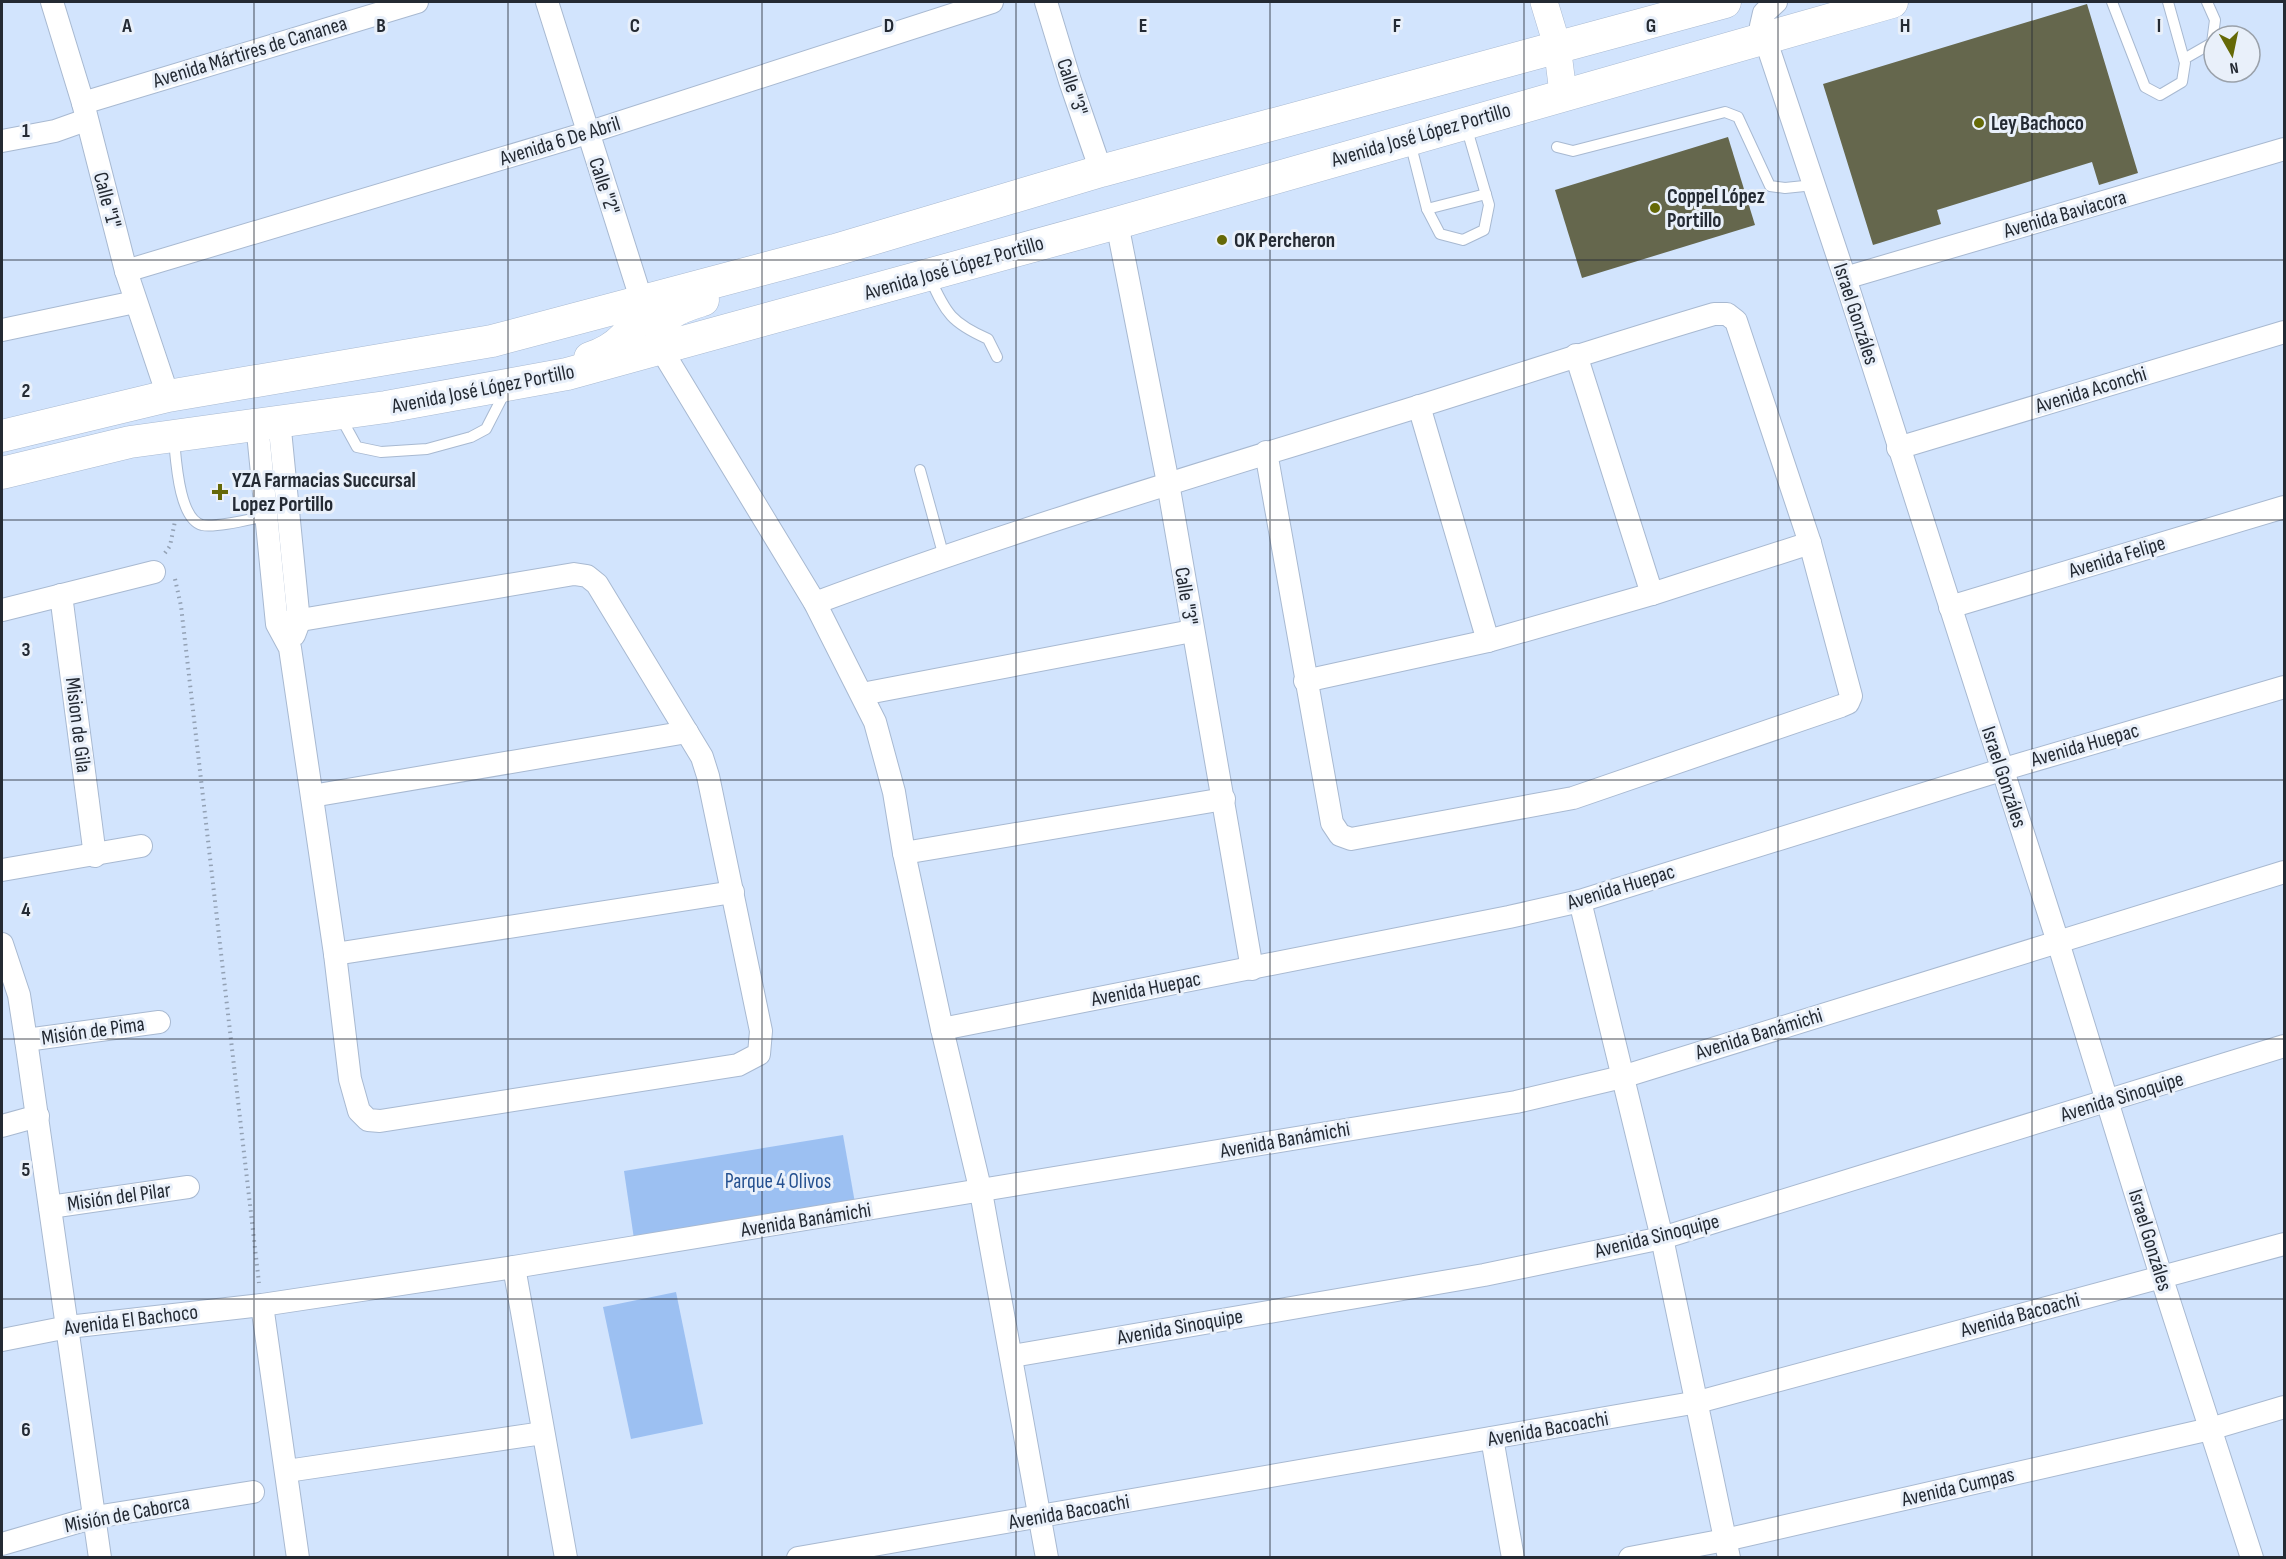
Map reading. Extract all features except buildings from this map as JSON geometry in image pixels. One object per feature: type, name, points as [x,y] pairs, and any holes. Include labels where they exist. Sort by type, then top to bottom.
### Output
[{"type":"main road","points":[[2,436],[168,396],[492,341],[835,250],[1101,171],[1557,45],[1725,2]]},
{"type":"main road","name":"Avenida José López Portillo","points":[[2,473],[79,452],[173,435],[495,389],[509,384],[567,374],[1117,223],[1563,93],[1893,2]]},
{"type":"main road","points":[[661,349],[663,322],[668,314],[676,309],[778,276],[835,250]]},
{"type":"main road","points":[[509,384],[608,352],[632,327],[642,302]]},
{"type":"street","name":"Calle \"1\"","points":[[52,2],[135,302],[168,396]]},
{"type":"street","name":"Avenida Mártires de Cananea","points":[[2,141],[55,131],[84,111],[417,2]]},
{"type":"street","name":"Calle \"2\"","points":[[546,2],[642,302]]},
{"type":"street","name":"Avenida 6 De Abril","points":[[126,271],[587,133],[992,2]]},
{"type":"street","name":"Calle \"3\"","points":[[1046,2],[1101,171]]},
{"type":"street","points":[[1544,2],[1557,45],[1563,93]]},
{"type":"street","name":"Israel Gonzáles","points":[[1776,2],[1764,13],[1762,19],[1764,37],[1845,278],[2252,1557]]},
{"type":"street","name":"Avenida Baviacora","points":[[1845,278],[2284,149]]},
{"type":"street","name":"Calle \"3\"","points":[[1117,223],[1168,483],[1252,969]]},
{"type":"street","points":[[2,330],[135,302]]},
{"type":"street","points":[[815,603],[944,557],[1168,483],[1266,452],[1419,406],[1576,356],[1714,314],[1727,314],[1736,321],[1810,543],[1851,687],[1848,703],[1573,798],[1351,839],[1340,835],[1332,823],[1266,452]]},
{"type":"street","name":"Avenida Aconchi","points":[[1898,448],[2284,332]]},
{"type":"street","points":[[661,349],[815,603],[875,722],[894,792],[904,854],[942,1029],[981,1192],[1047,1557]]},
{"type":"street","points":[[1576,356],[1652,594]]},
{"type":"street","points":[[1419,406],[1488,641]]},
{"type":"street","points":[[268,422],[266,516],[288,623]]},
{"type":"street","points":[[268,422],[290,648],[335,954],[350,1079],[359,1111],[368,1120],[380,1121],[738,1065],[759,1054],[762,1043],[733,892],[702,757],[597,584],[587,576],[574,574],[288,623]]},
{"type":"street","name":"Avenida Felipe","points":[[1950,607],[2284,507]]},
{"type":"street","points":[[1305,681],[1488,641],[1652,594],[1810,543]]},
{"type":"street","points":[[2,610],[61,595],[164,575]]},
{"type":"street","name":"Mision de Gila","points":[[61,595],[96,856]]},
{"type":"street","points":[[862,694],[1192,631]]},
{"type":"street","name":"Avenida Huepac","points":[[942,1029],[1252,969],[1580,901],[2001,770],[2284,687]]},
{"type":"street","points":[[312,796],[687,732]]},
{"type":"street","points":[[904,854],[1224,800]]},
{"type":"street","points":[[2,870],[96,856],[141,846]]},
{"type":"street","name":"Avenida Banámichi","points":[[262,1305],[981,1192],[1516,1102],[1622,1077],[2284,872]]},
{"type":"street","points":[[335,954],[733,892]]},
{"type":"street","points":[[1580,901],[1662,1238],[1727,1549]]},
{"type":"street","points":[[2,949],[19,995],[100,1557]]},
{"type":"street","name":"Misión de Pima","points":[[26,1040],[159,1022]]},
{"type":"street","name":"Avenida Sinoquipe","points":[[1012,1356],[1484,1275],[1662,1238],[2284,1046]]},
{"type":"street","points":[[2,1126],[38,1116]]},
{"type":"street","name":"Misión del Pilar","points":[[50,1207],[188,1187]]},
{"type":"street","name":"Avenida Bacoachi","points":[[798,1557],[1698,1402],[2284,1244]]},
{"type":"street","points":[[514,1267],[566,1557]]},
{"type":"street","points":[[262,1305],[298,1557]]},
{"type":"street","name":"Avenida El Bachoco","points":[[2,1340],[68,1327],[262,1305]]},
{"type":"street","name":"Avenida Cumpas","points":[[1630,1557],[1727,1549],[2210,1429],[2284,1407]]},
{"type":"street","points":[[287,1471],[543,1433]]},
{"type":"street","points":[[1492,1438],[1513,1557]]},
{"type":"street","name":"Misión de Caborca","points":[[2,1544],[95,1517],[253,1492]]},
{"type":"lane","points":[[2112,2],[2145,87],[2160,95],[2182,81],[2184,59],[2168,2]]},
{"type":"lane","points":[[2184,59],[2212,43],[2215,20],[2207,2]]},
{"type":"lane","points":[[1557,147],[1573,152],[1725,112],[1738,117],[1770,186],[1785,188],[1814,184]]},
{"type":"lane","points":[[1410,139],[1427,209],[1440,234],[1463,240],[1484,230],[1489,205],[1465,123]]},
{"type":"lane","points":[[1427,209],[1486,194]]},
{"type":"lane","points":[[929,275],[946,312],[969,330],[988,339],[997,357]]},
{"type":"lane","points":[[338,413],[357,447],[381,452],[427,449],[471,437],[486,429],[509,384]]},
{"type":"lane","points":[[173,435],[183,499],[188,513],[196,522],[210,525],[266,516]]},
{"type":"lane","points":[[920,470],[944,557]]},
{"type":"path","points":[[164,575],[181,606],[262,1305]]},
{"type":"green space","name":"Parque 4 Olivos","points":[[843,1135],[855,1203],[634,1239],[624,1171]]},
{"type":"green space","points":[[676,1292],[703,1424],[631,1439],[603,1307]]},
{"type":"place","name":"Ley Bachoco","points":[[1979,123]]},
{"type":"place","name":"Coppel López Portillo","points":[[1655,208]]},
{"type":"place","name":"OK Percheron","points":[[1222,240]]},
{"type":"place","name":"YZA Farmacias Succursal Lopez Portillo","points":[[220,492]]}]
